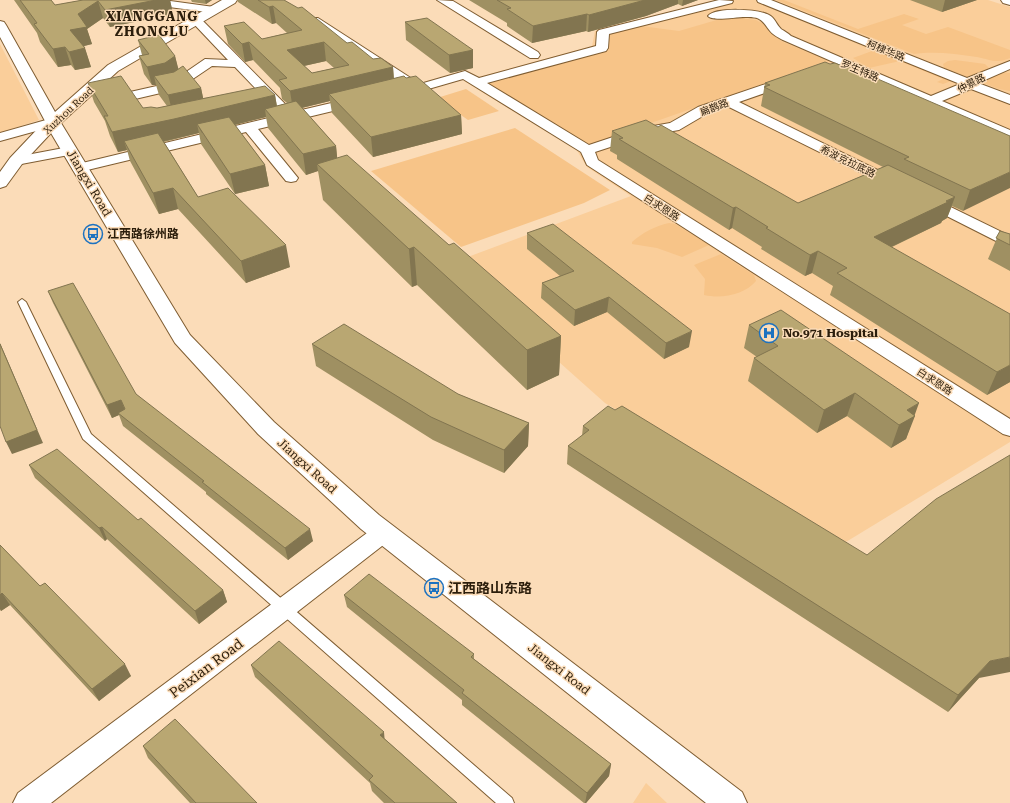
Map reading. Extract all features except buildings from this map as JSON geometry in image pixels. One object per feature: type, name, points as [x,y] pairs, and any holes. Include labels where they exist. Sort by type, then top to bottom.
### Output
[{"type":"main road","name":"Xuzhou Road","points":[[0,183],[16,161],[53,122],[114,68],[231,0]]},
{"type":"main road","name":"Jiangxi Road","points":[[0,26],[74,160],[182,339],[266,428],[383,533],[731,803]]},
{"type":"street","points":[[139,0],[214,10]]},
{"type":"street","points":[[442,0],[534,55]]},
{"type":"street","points":[[478,82],[602,48],[603,32],[734,0]]},
{"type":"street","name":"柯棣华路","points":[[762,0],[1010,100]]},
{"type":"street","name":"罗生特路","points":[[714,16],[745,13],[759,15],[768,19],[773,24],[775,30],[780,34],[1010,135]]},
{"type":"street","points":[[196,20],[290,117]]},
{"type":"street","name":"白求恩路","points":[[314,20],[418,88],[465,75],[478,82],[587,150],[592,162],[1010,429]]},
{"type":"street","points":[[135,95],[174,86],[209,62],[238,64]]},
{"type":"street","points":[[821,69],[842,62]]},
{"type":"street","name":"仲景路","points":[[931,100],[966,86],[971,81],[1010,65]]},
{"type":"street","name":"扁鹊路","points":[[587,150],[642,132],[674,127],[703,110],[800,77]]},
{"type":"street","points":[[256,102],[272,98]]},
{"type":"street","points":[[16,161],[74,160],[249,127],[367,98]]},
{"type":"street","name":"希波克拉底路","points":[[728,102],[1010,242]]},
{"type":"street","points":[[0,137],[53,122]]},
{"type":"street","points":[[249,127],[291,178]]},
{"type":"street","points":[[994,233],[1010,225]]},
{"type":"street","name":"Peixian Road","points":[[28,803],[383,533]]},
{"type":"lane","points":[[22,302],[87,436],[507,803]]},
{"type":"shaded area","name":"No.971 Hospital","points":[[723,0],[988,0],[1010,7],[1010,442],[841,545],[605,403],[449,264],[631,196],[587,167],[576,149],[464,81],[592,46],[595,31]]},
{"type":"shaded area","points":[[776,0],[784,0],[858,29],[904,14],[919,19],[902,25],[926,34],[948,27],[1010,50],[1010,58],[997,61],[945,53],[914,54]]},
{"type":"shaded area","points":[[740,18],[756,20],[771,28],[781,41],[828,61],[588,145],[486,83],[609,50],[609,33],[641,26],[679,31],[720,19]]},
{"type":"shaded area","points":[[0,44],[39,120],[0,133]]},
{"type":"shaded area","points":[[872,51],[887,52],[954,80],[943,84],[937,82],[943,79],[900,61],[869,68],[853,58]]},
{"type":"shaded area","points":[[955,60],[985,64],[989,68],[968,77],[944,68],[943,64],[948,61]]},
{"type":"shaded area","points":[[1001,72],[1010,73],[1010,91],[999,89],[979,81]]},
{"type":"shaded area","points":[[466,89],[499,111],[468,120],[437,98]]},
{"type":"shaded area","points":[[515,128],[610,190],[584,203],[461,247],[371,171]]},
{"type":"shaded area","points":[[669,223],[675,224],[709,245],[682,257],[657,248],[632,244],[632,242],[644,233]]},
{"type":"shaded area","points":[[721,254],[754,275],[756,281],[745,290],[732,295],[704,295],[705,279],[694,265]]},
{"type":"shaded area","points":[[646,783],[667,803],[633,803]]},
{"type":"place","name":"江西路徐州路","points":[[93,234]]},
{"type":"place","name":"No.971 Hospital","points":[[769,333]]},
{"type":"place","name":"江西路山东路","points":[[434,588]]},
{"type":"district","name":"XIANGGANG ZHONGLU","points":[[152,24]]}]
